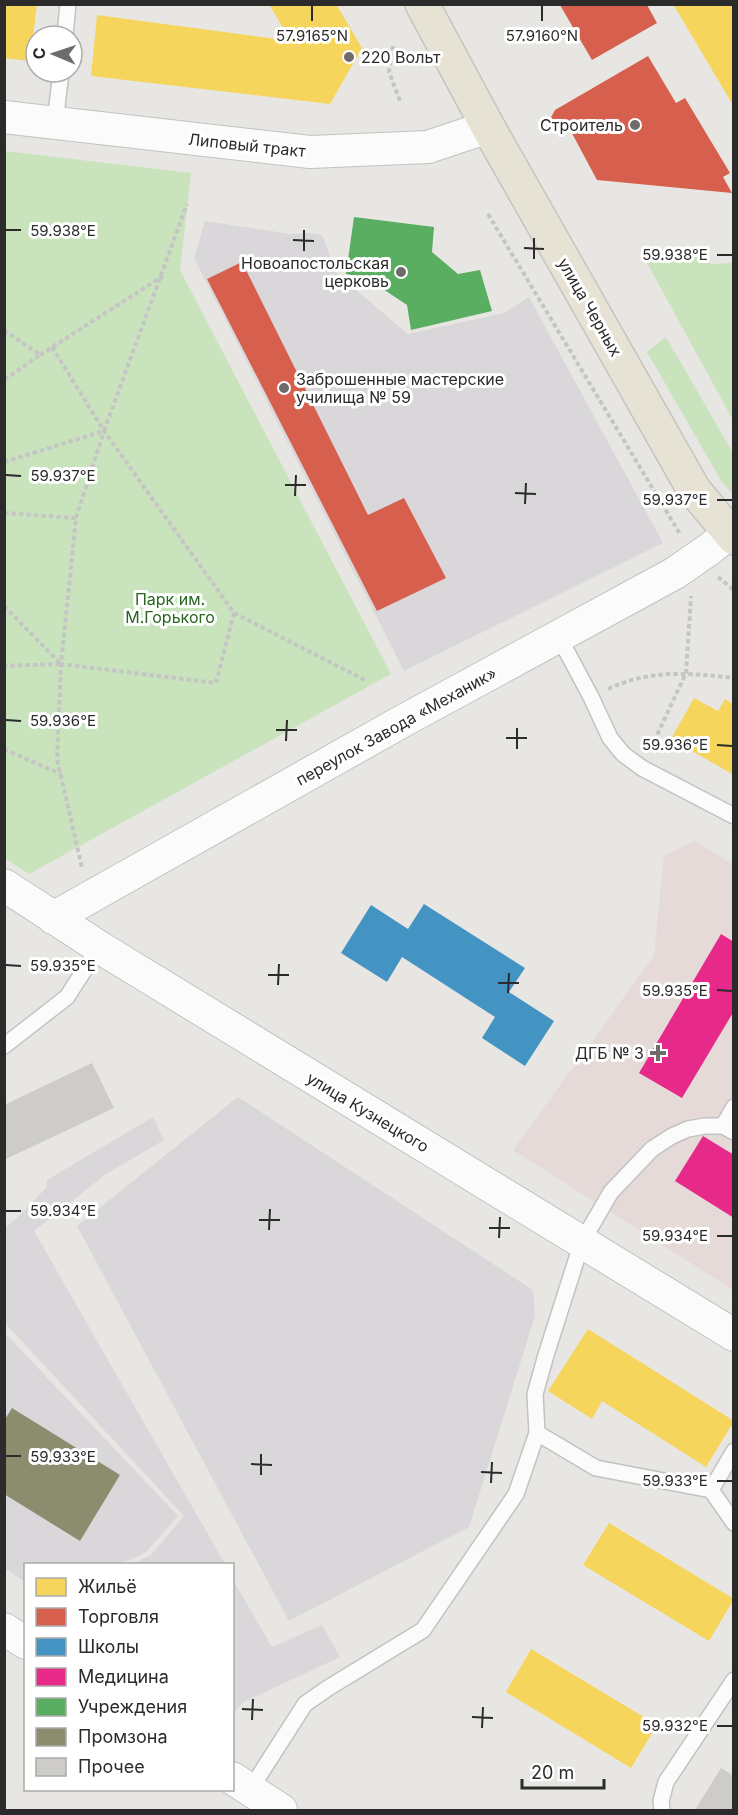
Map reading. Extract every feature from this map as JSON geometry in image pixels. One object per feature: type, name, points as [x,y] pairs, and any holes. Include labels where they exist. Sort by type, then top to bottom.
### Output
[{"type":"main road","name":"улица Черных","points":[[422,4],[488,128],[694,490],[732,533]]},
{"type":"street","name":"Липовый тракт","points":[[4,117],[310,152],[428,147],[488,128]]},
{"type":"street","name":"переулок Завода «Механик»","points":[[54,918],[401,722],[675,573],[732,533]]},
{"type":"street","name":"улица Кузнецкого","points":[[4,885],[99,947],[734,1335]]},
{"type":"street","points":[[4,1629],[24,1642]]},
{"type":"street","points":[[240,1793],[281,1810]]},
{"type":"lane","points":[[66,24],[69,4]]},
{"type":"lane","points":[[55,123],[60,84]]},
{"type":"lane","points":[[559,637],[610,738],[623,754],[642,768],[734,816]]},
{"type":"lane","points":[[4,1046],[67,997],[99,947]]},
{"type":"lane","points":[[240,1793],[305,1704],[423,1630],[516,1494],[537,1433],[535,1394],[582,1242],[611,1192],[652,1149],[672,1136],[688,1129],[728,1129],[734,1107]]},
{"type":"lane","points":[[537,1433],[596,1468],[711,1490],[734,1523]]},
{"type":"lane","points":[[711,1490],[734,1450]]},
{"type":"lane","points":[[662,1810],[661,1801],[666,1782],[734,1680]]},
{"type":"path","points":[[393,46],[388,72],[400,101]]},
{"type":"path","points":[[84,878],[57,759],[61,664],[76,518],[104,431],[163,276],[187,204]]},
{"type":"path","points":[[488,214],[694,558],[734,590]]},
{"type":"path","points":[[4,380],[163,276]]},
{"type":"path","points":[[4,330],[40,355]]},
{"type":"path","points":[[52,347],[104,431],[234,613],[365,680]]},
{"type":"path","points":[[4,462],[104,431]]},
{"type":"path","points":[[4,513],[76,518]]},
{"type":"path","points":[[642,768],[686,673],[694,558]]},
{"type":"path","points":[[4,606],[61,664]]},
{"type":"path","points":[[4,666],[61,664],[216,683],[234,613]]},
{"type":"path","points":[[591,697],[620,683],[649,675],[686,673],[734,678]]},
{"type":"path","points":[[4,749],[61,774]]},
{"type":"shaded area","points":[[205,221],[291,234],[322,235],[337,274],[408,334],[504,313],[529,297],[663,543],[404,671],[194,258]]},
{"type":"shaded area","name":"ДГБ № 3","points":[[696,841],[733,865],[733,1290],[513,1150],[654,956],[664,855]]},
{"type":"shaded area","points":[[238,1097],[533,1290],[535,1316],[469,1527],[289,1621],[77,1226]]},
{"type":"shaded area","points":[[153,1117],[164,1140],[106,1174],[34,1231],[224,1563],[134,1563],[151,1555],[184,1516],[5,1323],[5,1228],[46,1188],[47,1180]]},
{"type":"shaded area","points":[[4,1332],[178,1516],[146,1552],[123,1563],[24,1563],[24,1581],[5,1568]]},
{"type":"shaded area","points":[[234,1581],[272,1647],[322,1625],[340,1657],[242,1703],[234,1713]]},
{"type":"green space","name":"Парк им. М.Горького","points":[[5,151],[191,173],[180,270],[391,674],[29,874],[4,858]]},
{"type":"green space","points":[[687,253],[712,264],[733,263],[733,420],[642,254]]},
{"type":"green space","points":[[666,337],[733,453],[733,494],[722,482],[647,352]]},
{"type":"building: Жильё","points":[[4,4],[37,4],[35,24],[24,24],[24,60],[4,58]]},
{"type":"building: Жильё","points":[[269,4],[336,4],[362,48],[330,104],[91,76],[97,15],[284,40],[286,33]]},
{"type":"building: Жильё","points":[[673,4],[734,4],[734,107]]},
{"type":"building: Жильё","points":[[694,698],[718,711],[725,699],[734,705],[734,775],[671,739]]},
{"type":"building: Жильё","points":[[588,1329],[734,1421],[706,1467],[602,1401],[592,1419],[548,1391]]},
{"type":"building: Жильё","points":[[609,1523],[734,1599],[709,1641],[583,1565]]},
{"type":"building: Жильё","points":[[531,1649],[657,1725],[631,1768],[506,1692]]},
{"type":"building: Торговля","points":[[560,5],[647,5],[657,23],[592,60]]},
{"type":"building: Торговля","name":"Строитель","points":[[648,56],[676,103],[685,98],[730,173],[723,177],[732,193],[597,180],[567,124],[561,127],[552,124],[550,119],[555,110]]},
{"type":"building: Торговля","name":"Заброшенные мастерские училища № 59","points":[[242,262],[368,515],[404,498],[446,578],[377,611],[207,279]]},
{"type":"building: Школы","points":[[424,904],[525,968],[509,992],[554,1021],[525,1066],[482,1038],[495,1017],[402,957],[387,982],[341,953],[371,905],[408,929]]},
{"type":"building: Медицина","points":[[721,934],[734,942],[734,1011],[682,1098],[639,1073]]},
{"type":"building: Медицина","points":[[703,1136],[734,1155],[734,1218],[675,1181]]},
{"type":"building: Учреждения","name":"Новоапостольская церковь","points":[[354,217],[434,227],[432,252],[458,274],[480,270],[492,311],[411,330],[407,305],[383,289],[385,281],[346,274]]},
{"type":"building: Промзона","points":[[12,1408],[120,1475],[80,1541],[4,1494],[4,1421]]},
{"type":"building: Прочее","points":[[92,1063],[114,1108],[4,1160],[4,1105]]},
{"type":"building: Прочее","points":[[721,1768],[734,1776],[734,1810],[695,1810]]},
{"type":"place","name":"220 Вольт","points":[[349,57]]},
{"type":"place","name":"Строитель","points":[[635,125]]},
{"type":"place","name":"Новоапостольская церковь","points":[[401,272]]},
{"type":"place","name":"Заброшенные мастерские училища № 59","points":[[284,388]]},
{"type":"place","name":"ДГБ № 3","points":[[658,1053]]}]
